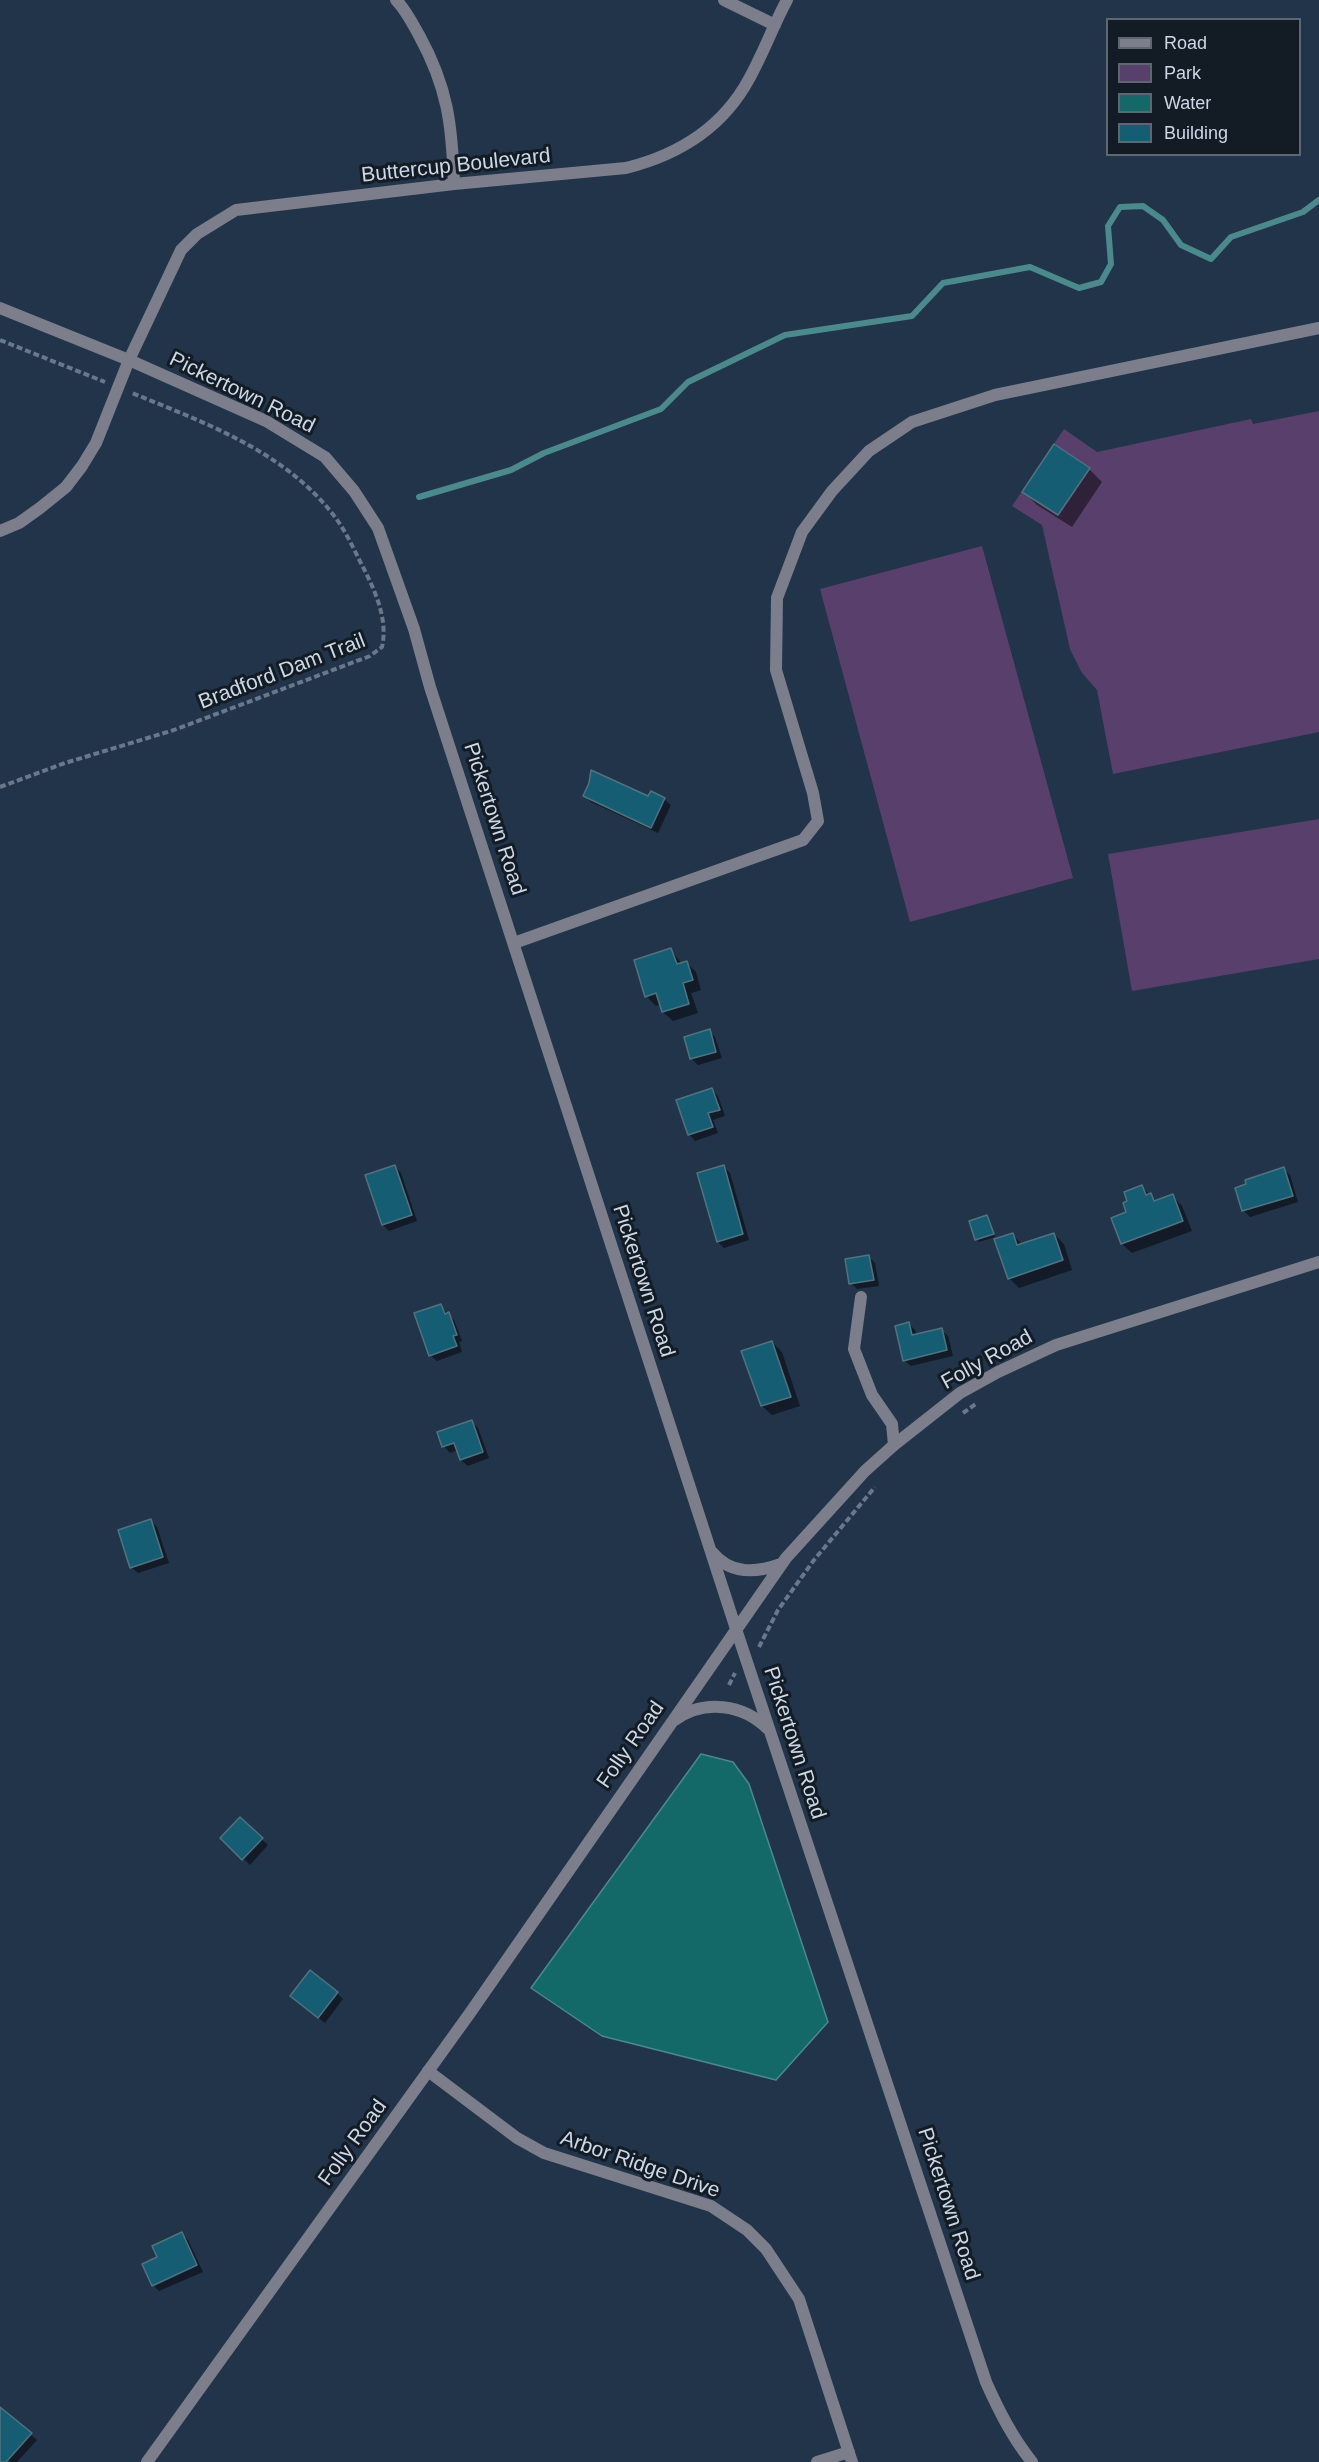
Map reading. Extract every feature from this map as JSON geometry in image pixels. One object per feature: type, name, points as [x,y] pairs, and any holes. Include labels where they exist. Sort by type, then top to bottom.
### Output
[{"type":"street","points":[[396,0],[404,8],[432,58],[443,89],[451,121],[454,184]]},
{"type":"street","points":[[724,0],[775,25]]},
{"type":"street","name":"Buttercup Boulevard","points":[[0,531],[19,523],[66,487],[82,466],[96,443],[129,360],[181,250],[197,234],[236,210],[454,184],[626,168],[648,163],[682,148],[720,119],[749,80],[787,0]]},
{"type":"street","name":"Pickertown Road","points":[[0,308],[129,360],[266,422],[311,448],[325,457],[363,503],[378,528],[414,629],[430,687],[736,1629],[986,2382],[1000,2415],[1032,2462]]},
{"type":"street","points":[[514,943],[803,840],[818,821],[813,793],[776,670],[777,598],[802,532],[832,491],[869,451],[912,422],[995,395],[1319,328]]},
{"type":"street","name":"Folly Road","points":[[147,2462],[428,2071],[781,1564],[865,1471],[960,1393],[1056,1345],[1319,1262]]},
{"type":"street","points":[[861,1297],[854,1349],[872,1395],[892,1424],[894,1445]]},
{"type":"street","points":[[711,1551],[727,1565],[749,1572],[764,1571],[781,1564]]},
{"type":"street","points":[[669,1725],[686,1713],[702,1707],[723,1706],[748,1714],[769,1729]]},
{"type":"street","name":"Arbor Ridge Drive","points":[[428,2071],[517,2138],[544,2153],[711,2206],[747,2230],[778,2265],[799,2299],[850,2457]]},
{"type":"street","points":[[817,2462],[850,2457]]},
{"type":"path","name":"Bradford Dam Trail","points":[[0,340],[246,443],[278,463],[306,485],[335,517],[351,542],[377,594],[386,633],[382,647],[370,656],[174,730],[65,763],[0,787]]},
{"type":"path","points":[[955,1418],[983,1399]]},
{"type":"path","points":[[759,1647],[778,1610],[790,1593],[880,1480]]},
{"type":"path","points":[[729,1685],[731,1678],[738,1670]]},
{"type":"green space","points":[[1319,411],[1319,732],[1113,774],[1097,690],[1082,673],[1070,649],[1042,525],[1012,506],[1064,429],[1097,452],[1251,419],[1253,424]]},
{"type":"green space","points":[[982,546],[1073,878],[910,922],[820,589]]},
{"type":"green space","points":[[1319,819],[1319,959],[1132,991],[1108,854]]},
{"type":"water","points":[[701,1754],[733,1762],[749,1784],[828,2022],[776,2080],[602,2036],[531,1988]]},
{"type":"building","points":[[1054,444],[1090,468],[1058,515],[1022,492]]},
{"type":"building","points":[[591,770],[648,796],[651,791],[665,798],[651,828],[583,796],[589,783]]},
{"type":"building","points":[[671,948],[677,964],[687,961],[693,980],[683,983],[689,1004],[662,1012],[656,993],[645,997],[634,960]]},
{"type":"building","points":[[710,1029],[716,1052],[690,1059],[684,1037]]},
{"type":"building","points":[[712,1088],[720,1110],[708,1113],[713,1127],[688,1135],[676,1100]]},
{"type":"building","points":[[395,1165],[412,1215],[382,1225],[365,1175]]},
{"type":"building","points":[[724,1165],[743,1234],[717,1242],[697,1173]]},
{"type":"building","points":[[1284,1167],[1293,1196],[1242,1211],[1235,1188],[1246,1184],[1245,1180]]},
{"type":"building","points":[[1142,1185],[1146,1195],[1151,1193],[1154,1201],[1173,1194],[1183,1221],[1121,1244],[1111,1218],[1126,1212],[1123,1203],[1127,1201],[1124,1192]]},
{"type":"building","points":[[987,1215],[994,1234],[975,1240],[969,1221]]},
{"type":"building","points":[[1013,1233],[1017,1245],[1054,1233],[1063,1260],[1008,1279],[994,1239]]},
{"type":"building","points":[[869,1255],[874,1280],[849,1284],[845,1259]]},
{"type":"building","points":[[441,1304],[445,1314],[449,1312],[457,1335],[453,1336],[457,1346],[429,1356],[414,1313]]},
{"type":"building","points":[[909,1322],[912,1335],[942,1328],[947,1350],[903,1361],[895,1326]]},
{"type":"building","points":[[772,1341],[791,1397],[761,1406],[741,1351]]},
{"type":"building","points":[[472,1420],[483,1452],[460,1460],[454,1443],[442,1447],[437,1432]]},
{"type":"building","points":[[151,1519],[163,1557],[130,1568],[118,1530]]},
{"type":"building","points":[[240,1817],[263,1838],[242,1860],[220,1838]]},
{"type":"building","points":[[310,1970],[338,1992],[318,2018],[290,1996]]},
{"type":"building","points":[[182,2232],[197,2265],[152,2286],[142,2264],[157,2257],[152,2246]]},
{"type":"building","points":[[0,2407],[32,2433],[6,2462],[0,2462]]},
{"type":"waterway","points":[[419,497],[511,470],[544,453],[661,409],[688,382],[785,335],[912,316],[943,283],[1030,267],[1079,288],[1101,282],[1111,264],[1108,226],[1120,207],[1143,206],[1163,220],[1181,245],[1211,259],[1231,237],[1303,212],[1319,200]]}]
